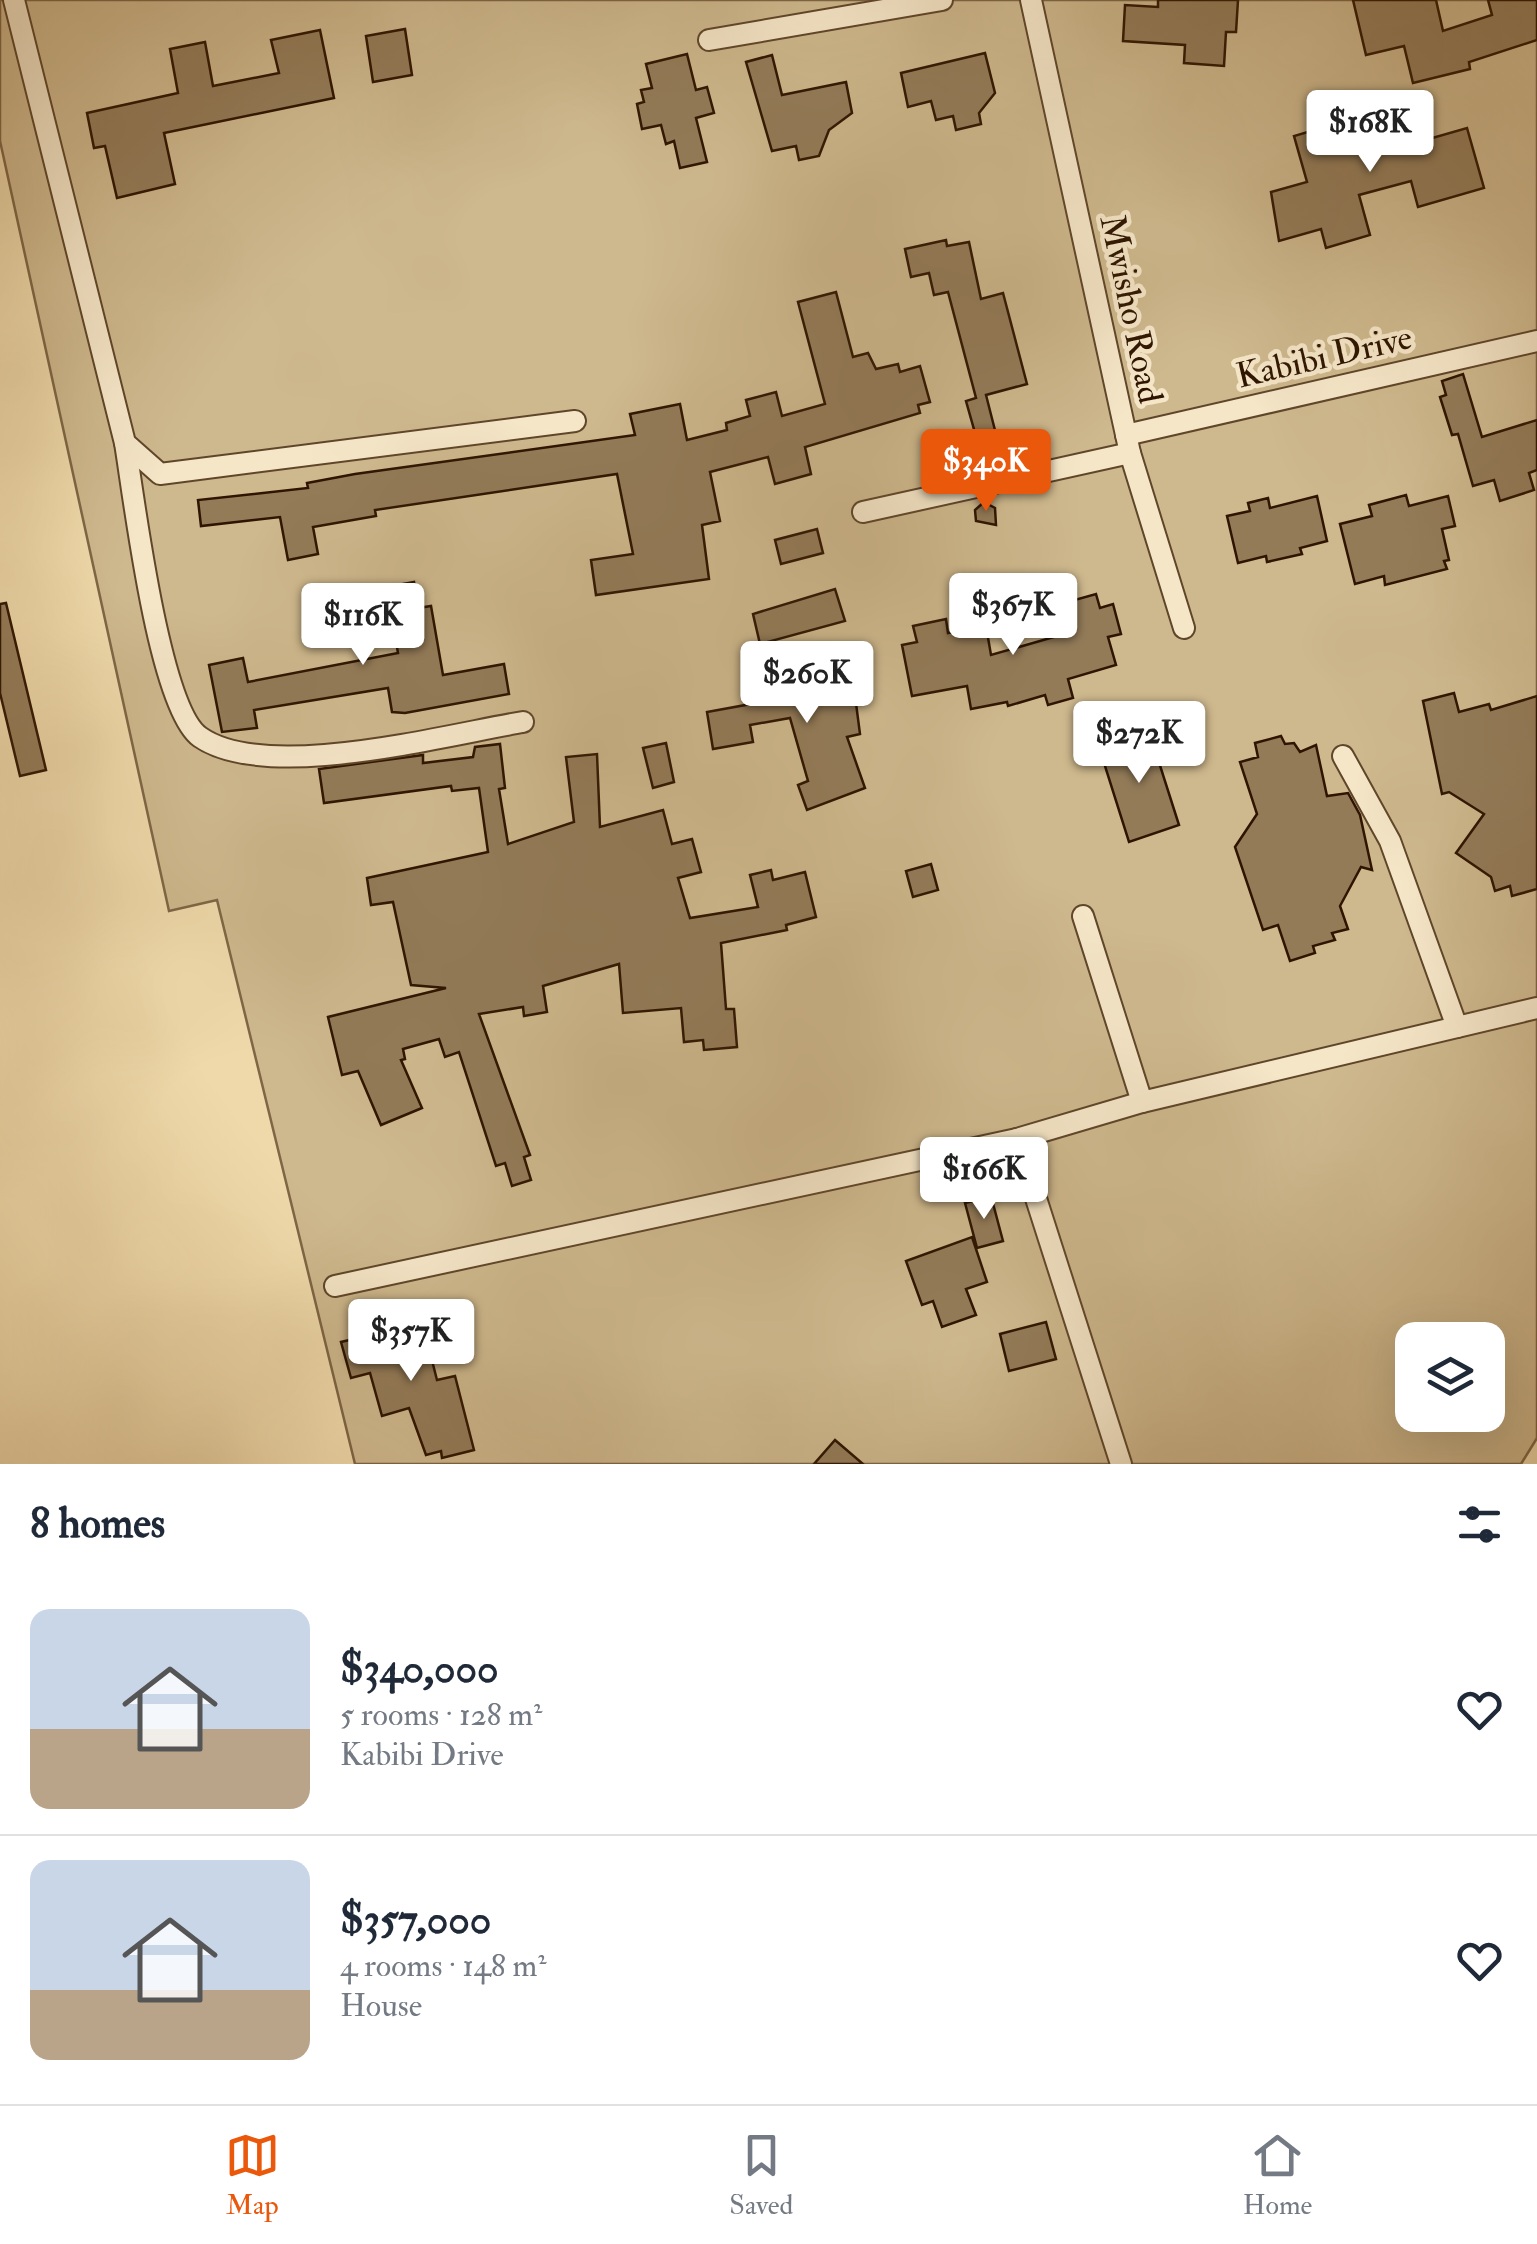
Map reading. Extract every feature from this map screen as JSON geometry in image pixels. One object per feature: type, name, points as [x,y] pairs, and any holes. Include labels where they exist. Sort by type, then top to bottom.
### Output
[{"type":"street","points":[[14,0],[126,443],[153,611],[182,713],[198,736],[249,756],[290,758],[524,722]]},
{"type":"street","points":[[710,40],[942,0]]},
{"type":"street","name":"Mwisho Road","points":[[1031,0],[1128,444],[1184,628]]},
{"type":"street","name":"Kabibi Drive","points":[[863,512],[1537,342]]},
{"type":"street","points":[[126,443],[160,474],[575,421]]},
{"type":"street","points":[[1343,756],[1390,841],[1457,1027]]},
{"type":"street","points":[[1083,916],[1142,1102]]},
{"type":"street","points":[[336,1286],[1017,1139],[1142,1102],[1537,1008]]},
{"type":"street","points":[[1017,1139],[1121,1464]]},
{"type":"shaded area","points":[[0,0],[1537,0],[1537,1438],[1521,1464],[355,1464],[217,900],[169,911],[0,141]]},
{"type":"building","points":[[1158,0],[1238,0],[1236,32],[1226,32],[1224,66],[1184,63],[1185,45],[1123,41],[1125,5],[1158,7]]},
{"type":"building","points":[[1353,0],[1436,0],[1443,31],[1492,15],[1488,0],[1537,0],[1537,40],[1469,62],[1470,69],[1413,83],[1404,46],[1366,55]]},
{"type":"building","points":[[405,29],[412,75],[373,82],[366,36]]},
{"type":"building","points":[[320,30],[334,98],[164,133],[175,184],[117,198],[105,146],[94,148],[87,113],[178,93],[170,49],[205,42],[213,86],[279,73],[271,40]]},
{"type":"building","points":[[985,53],[995,93],[979,113],[981,124],[956,130],[953,116],[936,120],[931,101],[908,107],[901,73]]},
{"type":"building","points":[[687,54],[696,90],[707,87],[714,113],[696,118],[707,162],[680,168],[674,141],[666,144],[661,125],[642,129],[637,104],[644,102],[641,90],[652,88],[646,64]]},
{"type":"building","points":[[772,55],[782,95],[846,82],[852,113],[829,130],[819,156],[799,160],[796,146],[772,151],[746,62]]},
{"type":"building","points":[[1414,113],[1422,141],[1467,128],[1484,188],[1418,207],[1411,181],[1359,195],[1370,235],[1326,248],[1321,229],[1279,241],[1271,192],[1307,182],[1294,136],[1338,123],[1341,132]]},
{"type":"building","points":[[946,240],[947,246],[969,242],[981,299],[1003,293],[1027,384],[986,395],[998,442],[979,447],[966,401],[976,398],[948,292],[934,295],[929,273],[911,277],[905,249]]},
{"type":"building","points":[[836,292],[853,357],[868,353],[876,369],[898,364],[900,372],[920,366],[930,402],[918,405],[920,413],[805,447],[811,474],[775,484],[768,457],[710,472],[720,521],[702,525],[709,579],[596,595],[591,560],[633,554],[617,474],[375,510],[376,516],[313,527],[318,554],[288,560],[280,517],[201,526],[198,500],[308,488],[307,483],[355,474],[635,435],[630,414],[680,404],[687,440],[727,430],[726,423],[750,416],[746,400],[776,392],[782,416],[825,404],[798,302]]},
{"type":"building","points":[[1463,374],[1482,437],[1537,420],[1537,470],[1529,473],[1534,490],[1500,501],[1494,480],[1473,486],[1458,434],[1452,435],[1440,397],[1446,395],[1442,381]]},
{"type":"building","points":[[1406,495],[1409,506],[1448,496],[1455,526],[1442,529],[1449,560],[1444,561],[1447,569],[1385,585],[1384,576],[1355,584],[1340,524],[1372,516],[1369,505]]},
{"type":"building","points":[[1317,496],[1327,541],[1300,548],[1302,554],[1267,562],[1266,556],[1238,563],[1227,516],[1250,511],[1248,503],[1268,498],[1270,508]]},
{"type":"building","points":[[984,502],[995,508],[996,525],[976,521],[975,510]]},
{"type":"building","points":[[817,529],[823,553],[781,564],[775,540]]},
{"type":"building","points":[[414,582],[418,608],[431,606],[443,675],[504,664],[509,694],[405,713],[392,712],[388,688],[254,710],[257,728],[222,732],[209,665],[243,658],[248,682],[398,653],[391,614],[343,623],[338,596]]},
{"type":"building","points":[[835,589],[845,621],[760,644],[753,614]]},
{"type":"building","points":[[1096,594],[1100,608],[1113,604],[1121,634],[1108,637],[1116,665],[1068,679],[1073,698],[1048,705],[1045,695],[1008,706],[1007,702],[971,709],[967,686],[912,696],[902,645],[917,642],[913,626],[946,619],[948,633],[986,626],[991,655],[1061,635],[1053,606]]},
{"type":"building","points":[[6,603],[46,770],[20,776],[0,693],[0,604]]},
{"type":"building","points":[[850,657],[860,734],[847,737],[865,788],[807,810],[798,785],[808,781],[790,718],[750,725],[753,742],[713,749],[707,712],[784,698],[776,670]]},
{"type":"building","points":[[1454,693],[1459,712],[1489,704],[1491,710],[1537,696],[1537,889],[1512,896],[1510,886],[1495,891],[1491,877],[1456,853],[1484,814],[1449,792],[1442,794],[1423,701]]},
{"type":"building","points":[[1149,731],[1179,825],[1129,842],[1099,747]]},
{"type":"building","points":[[1281,736],[1285,744],[1294,743],[1300,752],[1316,745],[1327,796],[1348,793],[1360,815],[1372,870],[1361,867],[1340,906],[1348,929],[1332,933],[1335,940],[1313,946],[1315,953],[1290,961],[1278,925],[1263,930],[1235,847],[1257,814],[1240,762],[1258,757],[1255,743]]},
{"type":"building","points":[[666,743],[674,782],[653,788],[643,748]]},
{"type":"building","points":[[500,744],[505,788],[499,789],[508,844],[574,822],[566,757],[597,754],[600,827],[663,810],[672,844],[692,839],[701,872],[678,878],[690,918],[758,907],[750,875],[771,870],[773,880],[805,872],[816,917],[786,925],[787,930],[721,943],[726,1009],[734,1009],[737,1047],[704,1050],[703,1040],[684,1042],[681,1008],[623,1013],[619,964],[543,986],[547,1012],[524,1016],[523,1007],[479,1014],[530,1155],[524,1157],[531,1180],[512,1186],[505,1163],[496,1166],[459,1052],[445,1057],[439,1039],[403,1049],[405,1059],[401,1060],[422,1108],[381,1125],[358,1071],[342,1075],[328,1017],[446,988],[411,985],[393,902],[371,905],[367,878],[488,852],[479,788],[452,791],[451,786],[324,803],[319,769],[423,755],[423,763],[473,757],[475,747]]},
{"type":"building","points":[[931,864],[938,890],[913,897],[906,871]]},
{"type":"building","points":[[991,1196],[1003,1241],[977,1248],[965,1203]]},
{"type":"building","points":[[972,1237],[987,1282],[966,1289],[976,1315],[942,1327],[933,1301],[922,1305],[906,1261]]},
{"type":"building","points":[[400,1314],[404,1330],[423,1325],[437,1380],[455,1376],[474,1450],[442,1458],[441,1451],[426,1455],[409,1408],[382,1416],[370,1373],[351,1378],[341,1342],[375,1334],[372,1321]]},
{"type":"building","points":[[1046,1322],[1056,1359],[1009,1371],[1000,1334]]},
{"type":"building","points":[[835,1440],[863,1464],[814,1464]]}]
